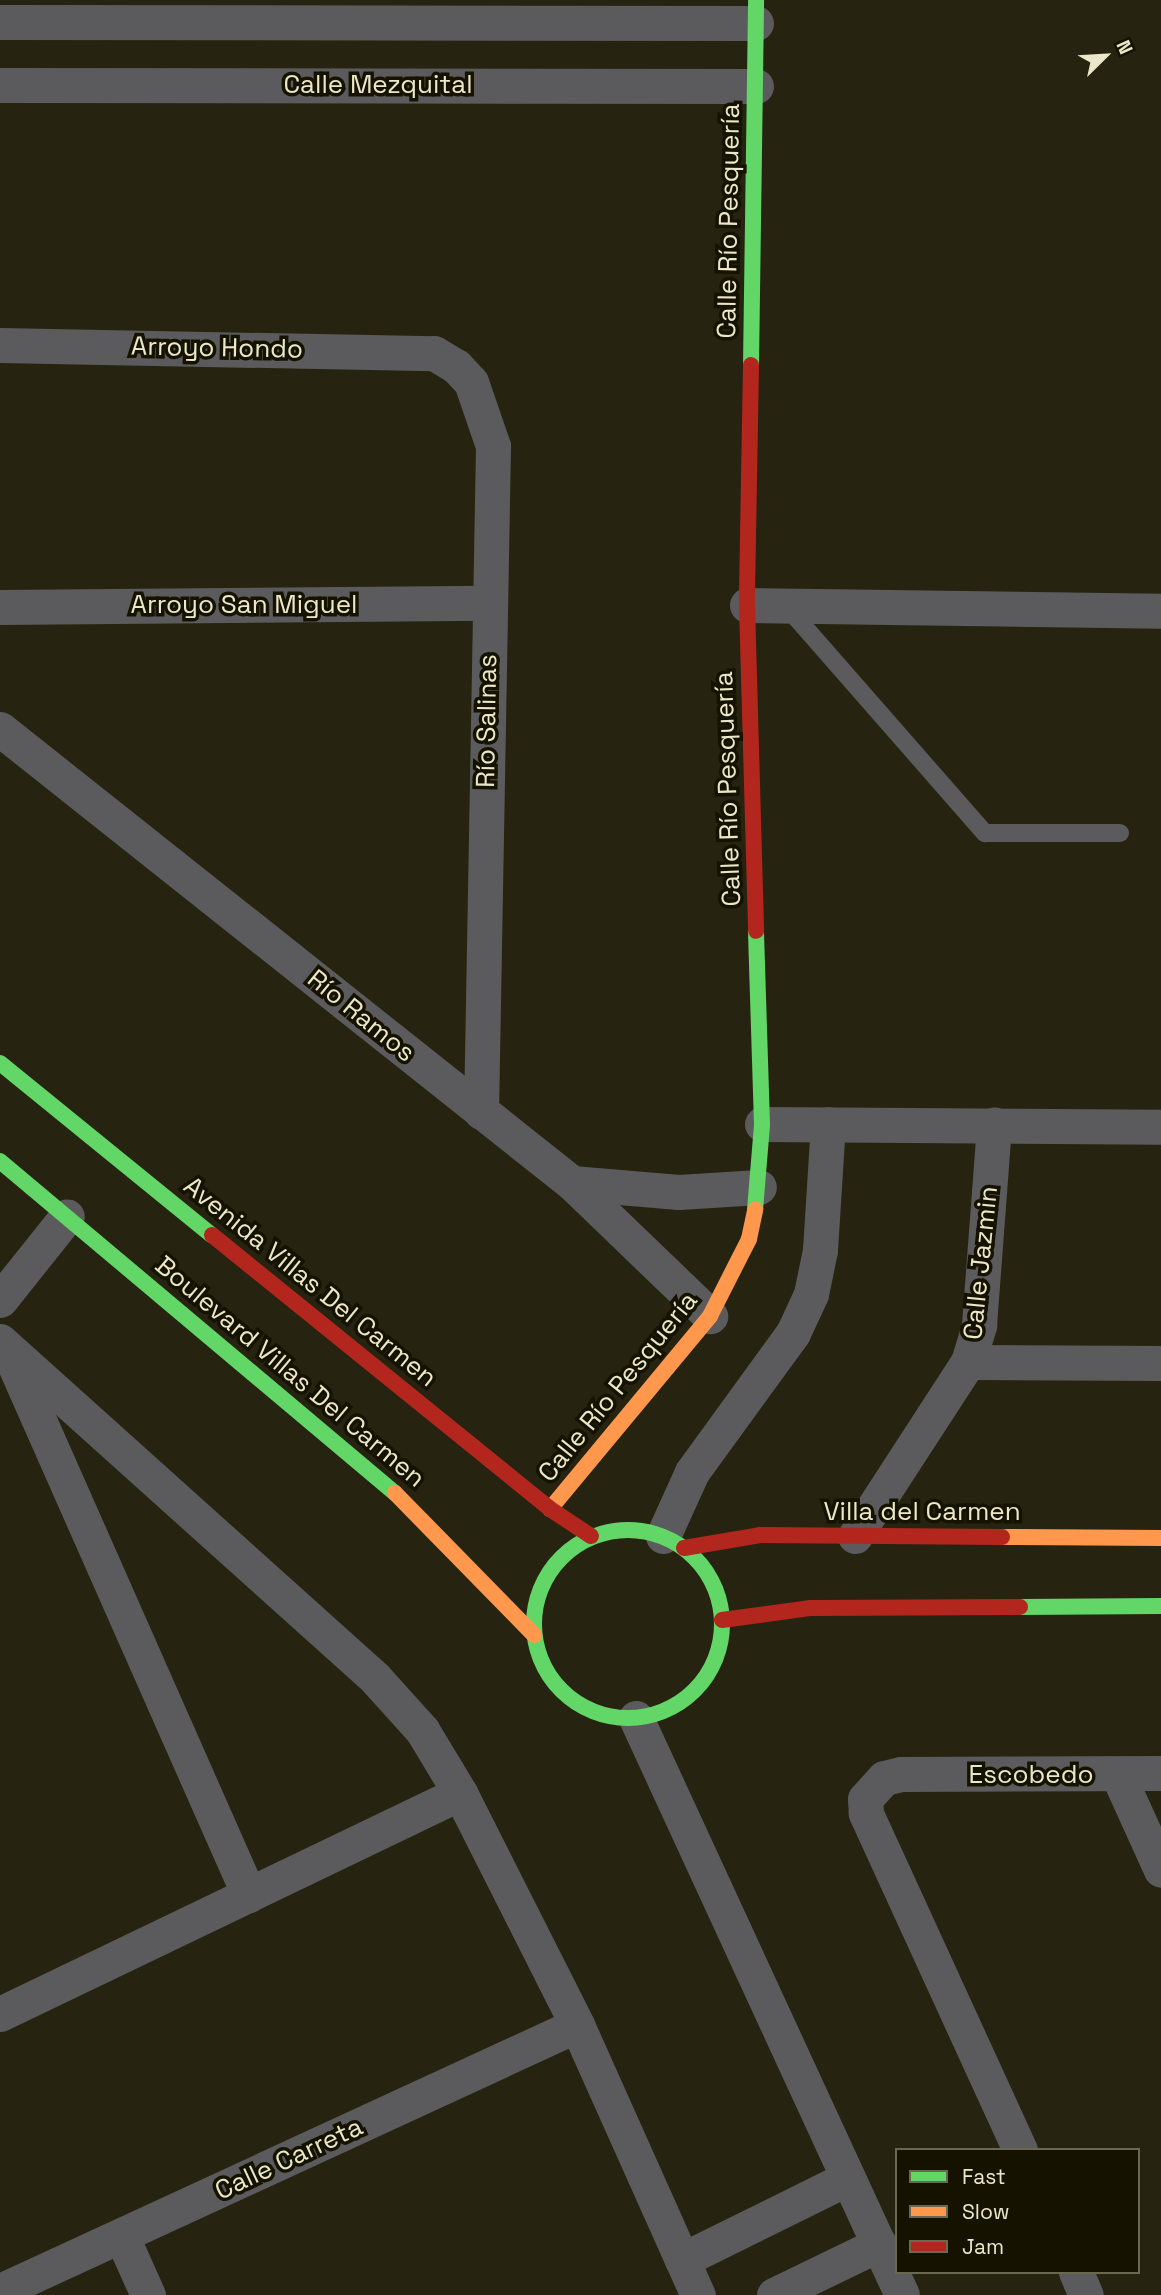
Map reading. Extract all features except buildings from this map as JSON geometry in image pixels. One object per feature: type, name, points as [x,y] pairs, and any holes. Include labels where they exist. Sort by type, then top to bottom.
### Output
[{"type":"street","points":[[0,22],[756,11]]},
{"type":"street","name":"Calle Río Pesquería","points":[[550,1509],[710,1316],[749,1239],[759,1186],[762,1124],[747,606],[756,11]]},
{"type":"street","name":"Calle Mezquital","points":[[0,85],[756,86]]},
{"type":"street","name":"Arroyo Hondo","points":[[0,345],[434,353]]},
{"type":"street","name":"Río Salinas","points":[[434,353],[456,366],[471,382],[493,446],[488,603],[481,1112]]},
{"type":"street","name":"Arroyo San Miguel","points":[[0,607],[488,603]]},
{"type":"street","points":[[747,606],[1161,611]]},
{"type":"street","name":"Río Ramos","points":[[0,729],[572,1183],[710,1316]]},
{"type":"street","name":"Avenida Villas Del Carmen","points":[[0,1063],[550,1509],[591,1536]]},
{"type":"street","points":[[762,1124],[1161,1127]]},
{"type":"street","points":[[673,1542],[692,1472],[793,1334],[811,1294],[820,1250],[828,1124]]},
{"type":"street","name":"Calle Jazmin","points":[[855,1536],[968,1362],[979,1325],[994,1125]]},
{"type":"street","name":"Boulevard Villas Del Carmen","points":[[1,1163],[324,1429],[421,1516],[534,1635]]},
{"type":"street","points":[[572,1183],[679,1192],[759,1186]]},
{"type":"street","points":[[0,1300],[67,1216]]},
{"type":"street","points":[[3,1344],[375,1678],[422,1730],[460,1793],[577,2025],[698,2295]]},
{"type":"street","points":[[3,1344],[249,1895]]},
{"type":"street","points":[[968,1362],[1161,1363]]},
{"type":"street","name":"Villa del Carmen","points":[[673,1542],[715,1586],[722,1620],[712,1667],[699,1687],[659,1714],[636,1718],[600,1714],[568,1698],[540,1659],[534,1635],[540,1587],[569,1549],[591,1536],[615,1530],[673,1542],[760,1535],[1161,1538]]},
{"type":"street","points":[[722,1620],[811,1608],[1161,1606]]},
{"type":"street","points":[[636,1718],[902,2295]]},
{"type":"street","name":"Escobedo","points":[[1019,2148],[866,1813],[869,1789],[884,1778],[901,1774],[1161,1773]]},
{"type":"street","points":[[1118,1775],[1161,1870]]},
{"type":"street","points":[[2,2007],[249,1895],[460,1793]]},
{"type":"street","name":"Calle Carreta","points":[[0,2291],[577,2025]]},
{"type":"street","points":[[682,2260],[848,2178]]},
{"type":"street","points":[[122,2236],[148,2295]]},
{"type":"street","points":[[774,2295],[878,2244]]},
{"type":"street","points":[[1077,2274],[1086,2295]]},
{"type":"lane","points":[[786,606],[985,833],[1120,833]]},
{"type":"traffic: fast","points":[[751,365],[756,0]]},
{"type":"traffic: fast","points":[[755,1210],[762,1124],[756,931]]},
{"type":"traffic: fast","points":[[0,1063],[212,1235]]},
{"type":"traffic: fast","points":[[0,1161],[395,1493]]},
{"type":"traffic: fast","points":[[628,1530],[664,1537],[695,1557],[715,1588],[722,1624],[715,1660],[695,1691],[664,1711],[628,1718],[592,1711],[561,1691],[541,1660],[534,1624],[541,1588],[561,1557],[592,1537],[628,1530]]},
{"type":"traffic: fast","points":[[1020,1607],[1161,1606]]},
{"type":"traffic: slow","points":[[550,1509],[710,1316],[749,1239],[755,1210]]},
{"type":"traffic: slow","points":[[395,1493],[534,1635]]},
{"type":"traffic: slow","points":[[1002,1537],[1161,1538]]},
{"type":"traffic: jam","points":[[751,365],[747,605],[756,931]]},
{"type":"traffic: jam","points":[[212,1235],[550,1509],[591,1536]]},
{"type":"traffic: jam","points":[[684,1548],[760,1535],[1002,1537]]},
{"type":"traffic: jam","points":[[722,1620],[811,1608],[1020,1607]]}]
